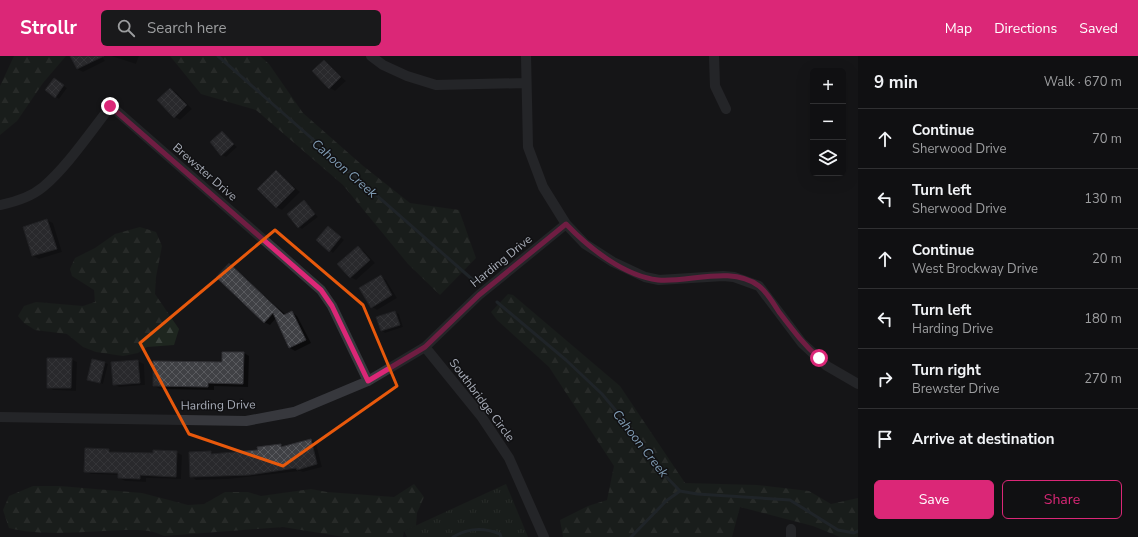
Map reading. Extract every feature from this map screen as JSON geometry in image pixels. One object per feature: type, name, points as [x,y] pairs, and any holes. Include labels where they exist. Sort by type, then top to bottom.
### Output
[{"type":"street","points":[[371,56],[383,65],[407,76],[436,85],[525,83]]},
{"type":"street","points":[[526,56],[525,83],[528,146],[543,187],[566,224],[585,244],[613,262],[645,277],[659,280],[723,276],[734,277],[759,286],[802,343],[833,370],[858,384]]},
{"type":"street","points":[[714,56],[715,86],[726,109]]},
{"type":"street","name":"Brewster Drive","points":[[0,205],[16,201],[42,188],[57,173],[110,106],[321,290],[332,306],[368,381]]},
{"type":"street","name":"Harding Drive","points":[[0,417],[246,421],[294,412],[368,381],[425,347],[479,295],[566,224]]},
{"type":"street","name":"Southbridge Circle","points":[[425,347],[481,416],[509,458],[544,537]]},
{"type":"highlighted area","points":[[275,230],[363,305],[397,386],[283,466],[189,434],[140,343]]},
{"type":"green space","points":[[14,56],[66,56],[43,83],[17,121],[0,135],[0,86]]},
{"type":"green space","points":[[170,56],[260,56],[269,64],[303,113],[362,165],[410,203],[459,210],[476,258],[440,295],[408,264],[343,185],[256,110],[201,94]]},
{"type":"green space","points":[[140,227],[156,232],[162,246],[156,277],[155,294],[179,329],[174,345],[147,347],[138,353],[123,356],[96,352],[83,347],[67,334],[35,330],[24,323],[18,316],[24,306],[36,302],[83,306],[95,302],[94,290],[72,276],[70,269],[75,258],[95,248],[115,234]]},
{"type":"green space","points":[[508,294],[513,295],[620,386],[685,483],[757,485],[809,491],[831,504],[858,498],[858,537],[840,537],[813,526],[740,507],[732,537],[563,537],[560,520],[588,506],[607,500],[614,466],[549,367],[497,320],[491,312]]},
{"type":"green space","points":[[414,484],[424,497],[417,513],[416,526],[404,531],[403,537],[344,537],[283,527],[164,536],[154,532],[140,530],[66,533],[36,532],[9,528],[3,510],[9,496],[33,486],[60,486],[142,493],[188,505],[204,504],[225,492],[248,492],[261,496],[311,489],[327,492],[394,497]]},
{"type":"green space","points":[[506,484],[528,537],[407,537],[404,531]]},
{"type":"building","points":[[70,56],[104,56],[77,69]]},
{"type":"building","points":[[324,60],[341,77],[329,89],[312,71]]},
{"type":"building","points":[[54,78],[64,85],[55,98],[45,90]]},
{"type":"building","points":[[170,88],[187,105],[174,118],[157,100]]},
{"type":"building","points":[[222,131],[234,144],[221,156],[210,142]]},
{"type":"building","points":[[276,170],[295,189],[276,208],[257,189]]},
{"type":"building","points":[[304,200],[315,214],[298,228],[287,214]]},
{"type":"building","points":[[47,219],[57,249],[32,256],[23,227]]},
{"type":"building","points":[[328,226],[341,237],[329,252],[316,240]]},
{"type":"building","points":[[358,246],[370,260],[350,278],[337,264]]},
{"type":"building","points":[[229,263],[284,315],[292,311],[306,340],[289,348],[273,313],[264,323],[216,277]]},
{"type":"building","points":[[381,275],[392,295],[371,308],[359,288]]},
{"type":"building","points":[[395,311],[400,325],[381,331],[376,317]]},
{"type":"building","points":[[222,352],[244,352],[243,384],[208,383],[208,387],[153,386],[153,361],[222,362]]},
{"type":"building","points":[[47,358],[72,358],[71,388],[47,388]]},
{"type":"building","points":[[92,359],[105,362],[100,383],[87,380]]},
{"type":"building","points":[[138,360],[140,383],[113,385],[111,362]]},
{"type":"building","points":[[311,439],[317,464],[297,470],[296,468],[249,475],[190,477],[189,452],[211,451],[211,454],[258,450],[257,447],[281,444],[281,447]]},
{"type":"building","points":[[85,448],[109,449],[109,452],[153,453],[153,450],[177,451],[176,477],[140,475],[140,479],[118,478],[118,473],[84,472]]},
{"type":"waterway","name":"Cahoon Creek","points":[[218,56],[473,280]]},
{"type":"waterway","name":"Cahoon Creek","points":[[497,302],[566,360],[602,394],[633,431],[655,465],[680,491],[697,494],[790,500],[838,530],[854,533],[858,531]]},
{"type":"waterway","points":[[631,537],[666,501],[680,491]]},
{"type":"waterway","points":[[453,537],[470,530],[488,530],[500,534],[501,537]]},
{"type":"route","points":[[110,106],[321,290],[332,306],[368,381],[425,347],[479,295],[566,224],[585,244],[613,262],[645,277],[659,280],[723,276],[745,280],[759,286],[802,343],[819,358]]}]
